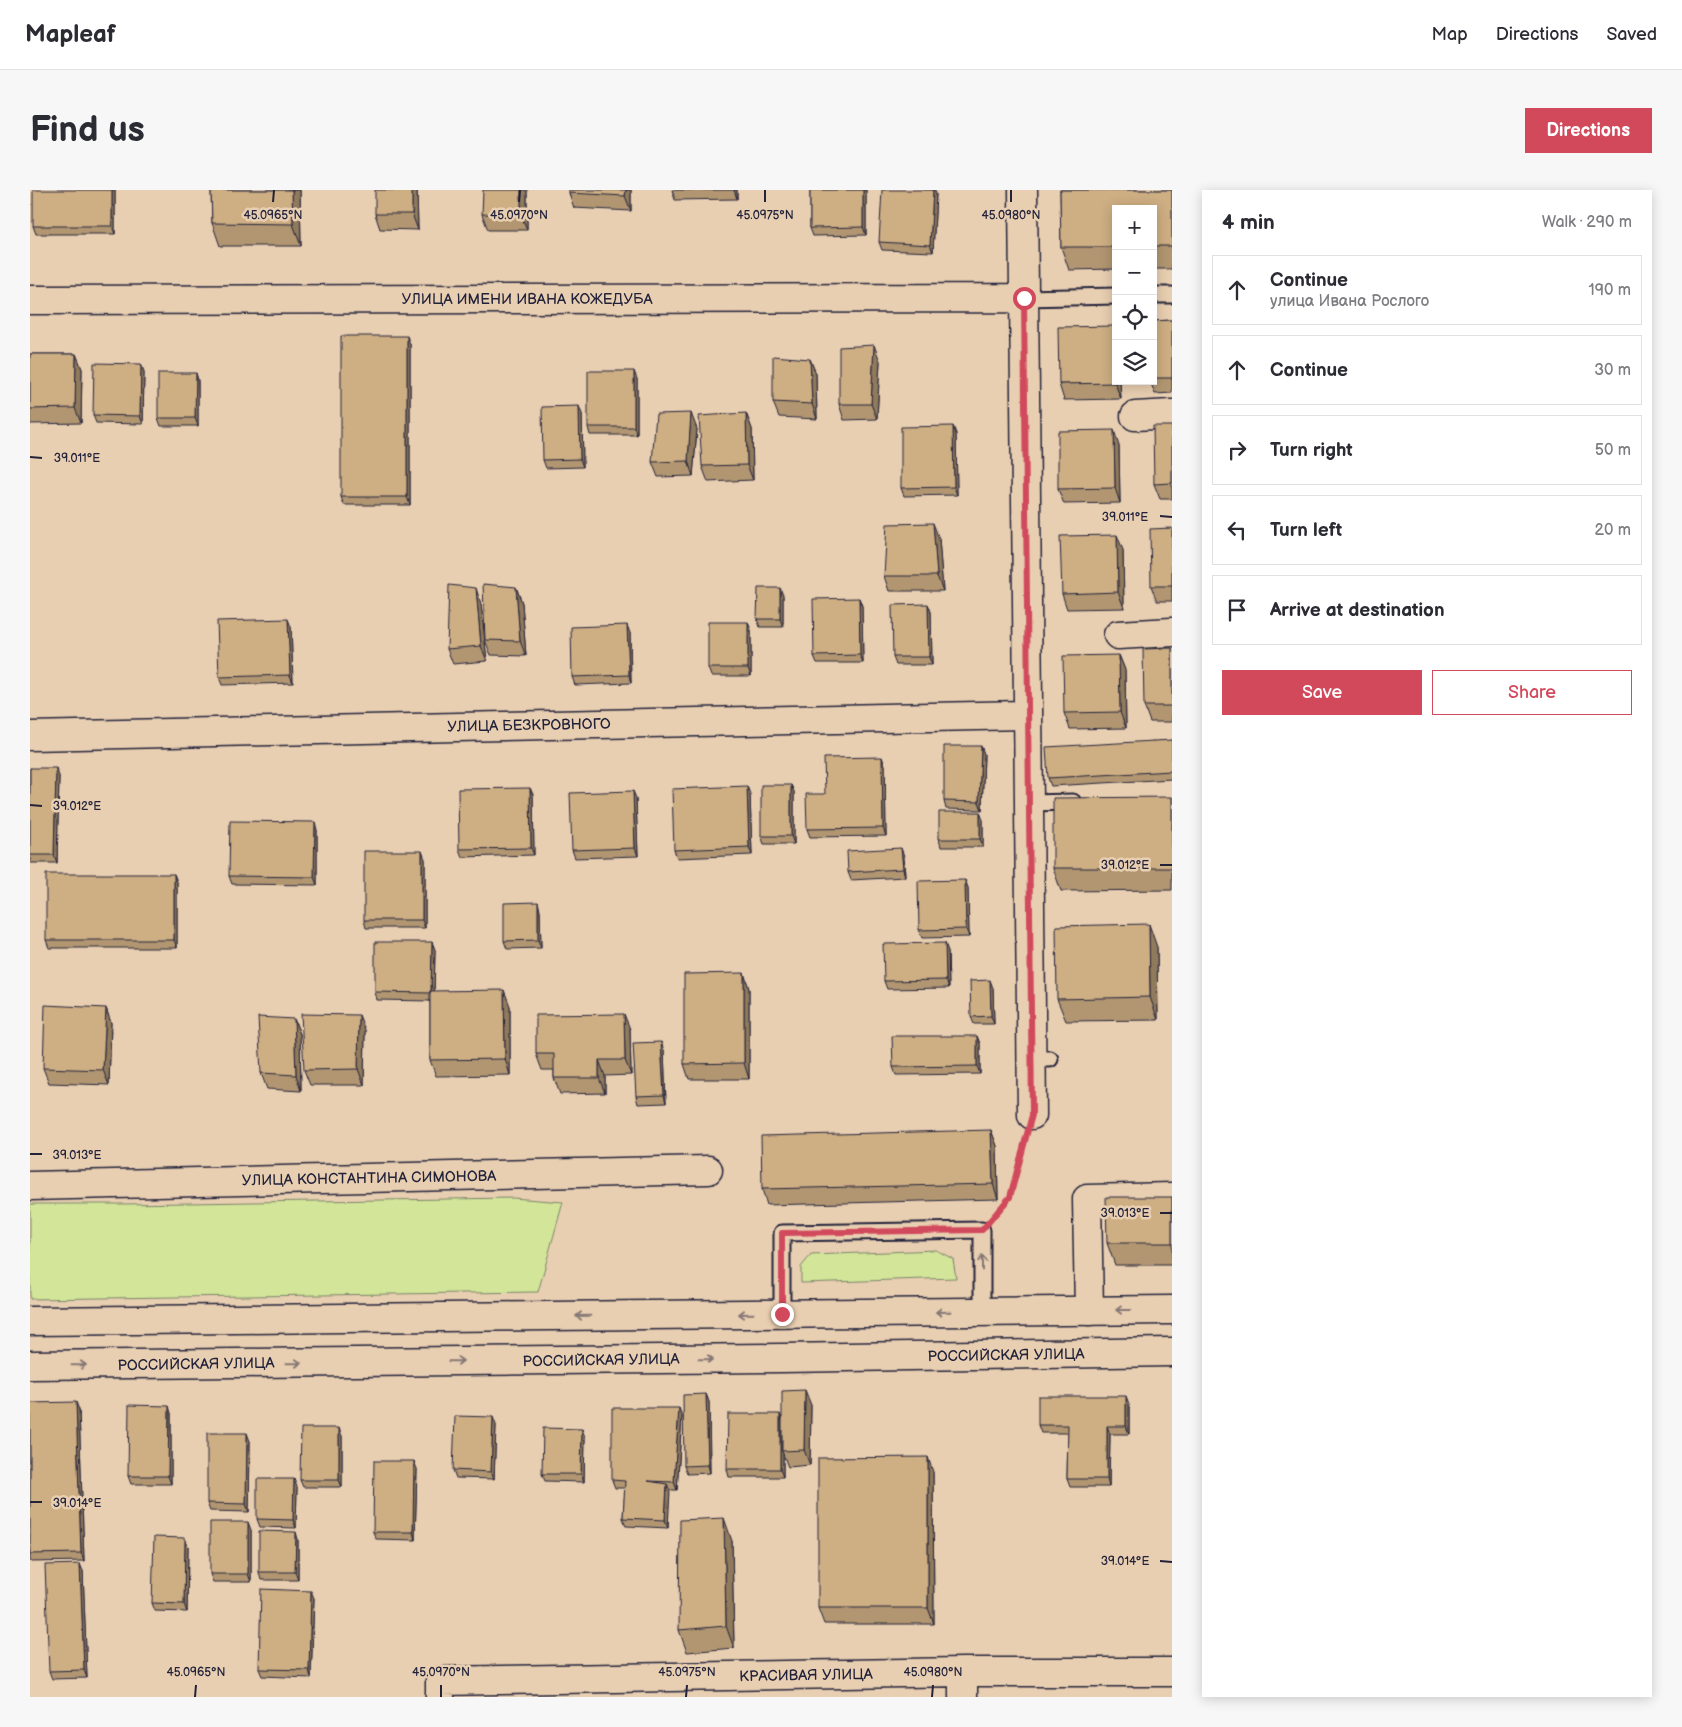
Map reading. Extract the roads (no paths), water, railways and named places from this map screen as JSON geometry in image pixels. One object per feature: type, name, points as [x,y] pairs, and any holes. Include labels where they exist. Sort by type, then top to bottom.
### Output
[{"type":"street","points":[[1023,190],[1029,803],[1041,1059],[1032,1115]]},
{"type":"street","name":"УЛИЦА ИМЕНИ ИВАНА КОЖЕДУБА","points":[[30,300],[1024,298]]},
{"type":"street","points":[[1135,416],[1172,414]]},
{"type":"street","points":[[1118,635],[1172,632]]},
{"type":"street","name":"УЛИЦА БЕЗКРОВНОГО","points":[[30,736],[1028,715]]},
{"type":"street","name":"УЛИЦА КОНСТАНТИНА СИМОНОВА","points":[[30,1186],[708,1170]]},
{"type":"street","points":[[1089,1311],[1087,1199],[1172,1197]]},
{"type":"street","points":[[30,1321],[1172,1310]]},
{"type":"street","name":"РОССИЙСКАЯ УЛИЦА","points":[[30,1365],[1172,1352]]},
{"type":"street","name":"КРАСИВАЯ УЛИЦА","points":[[440,1689],[963,1684],[1172,1672]]},
{"type":"lane","points":[[1157,295],[1172,295]]},
{"type":"lane","points":[[1024,298],[1112,296]]},
{"type":"lane","points":[[1029,803],[1087,801]]},
{"type":"lane","points":[[782,1314],[782,1233],[982,1230],[982,1311]]}]
